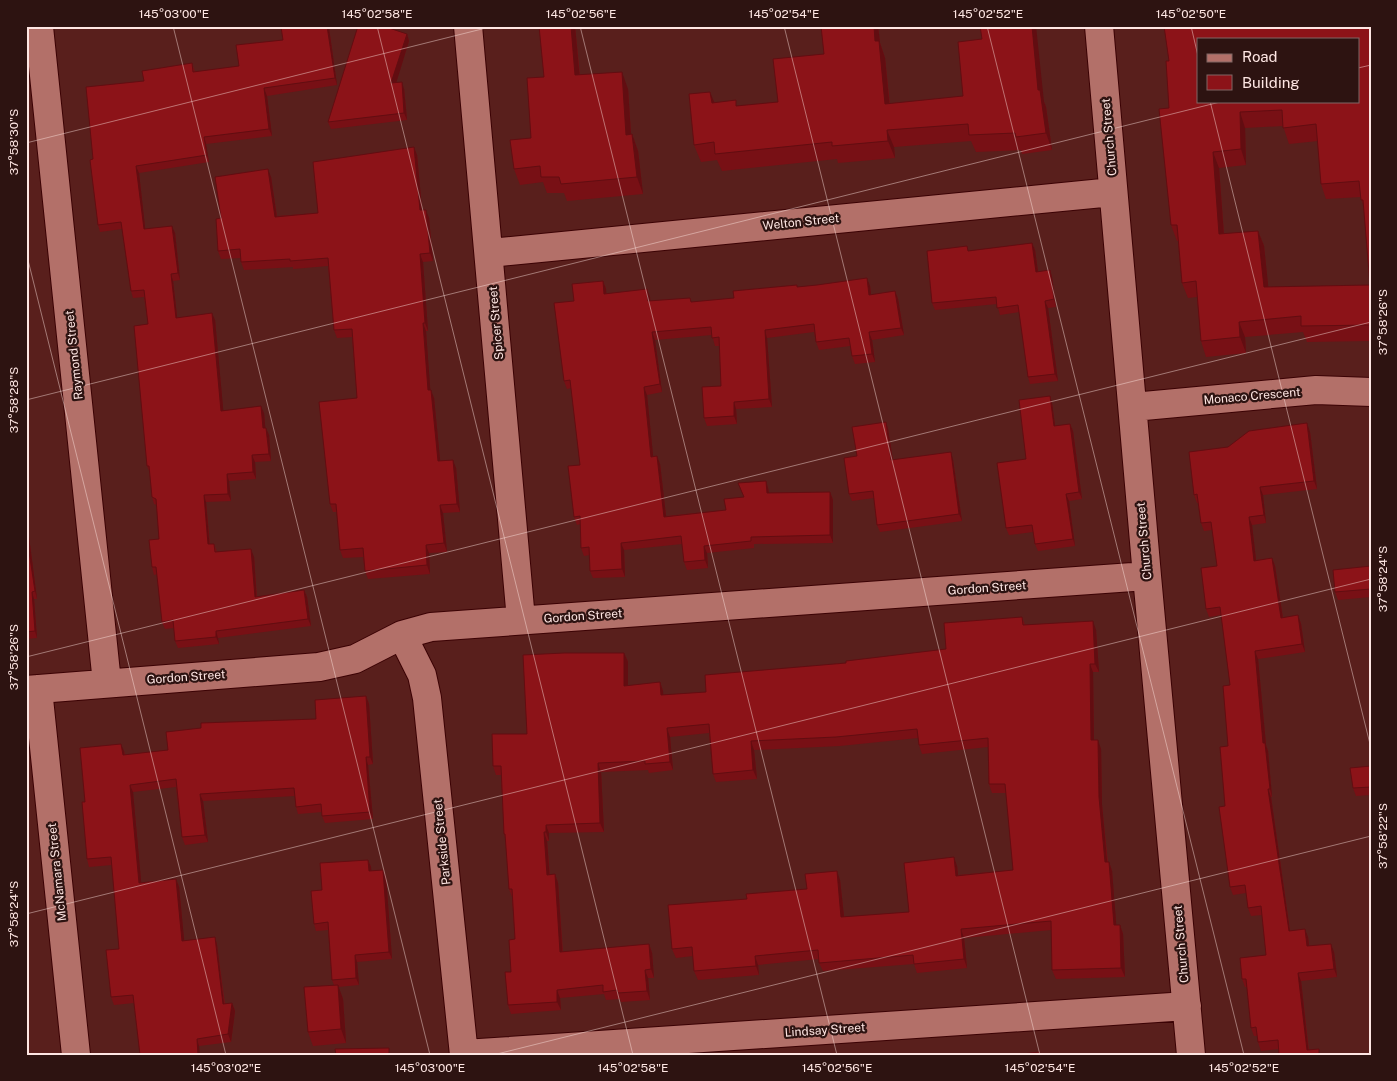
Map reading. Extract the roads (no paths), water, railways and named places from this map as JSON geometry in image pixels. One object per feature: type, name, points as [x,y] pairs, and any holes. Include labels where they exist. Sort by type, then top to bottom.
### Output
[{"type":"street","points":[[26,28],[41,26]]},
{"type":"street","name":"Raymond Street","points":[[41,26],[108,683]]},
{"type":"street","name":"Spicer Street","points":[[468,26],[490,253],[521,620]]},
{"type":"street","name":"Church Street","points":[[1099,26],[1191,1055]]},
{"type":"street","name":"Welton Street","points":[[490,253],[1113,192]]},
{"type":"street","name":"Monaco Crescent","points":[[1133,407],[1316,390],[1371,392]]},
{"type":"street","name":"Gordon Street","points":[[32,689],[319,667],[355,659],[402,636],[431,627],[1147,576]]},
{"type":"street","name":"Parkside Street","points":[[402,636],[420,670],[427,698],[464,1055]]},
{"type":"street","name":"McNamara Street","points":[[32,689],[76,1055]]},
{"type":"street","name":"Lindsay Street","points":[[464,1055],[1187,1006]]}]
